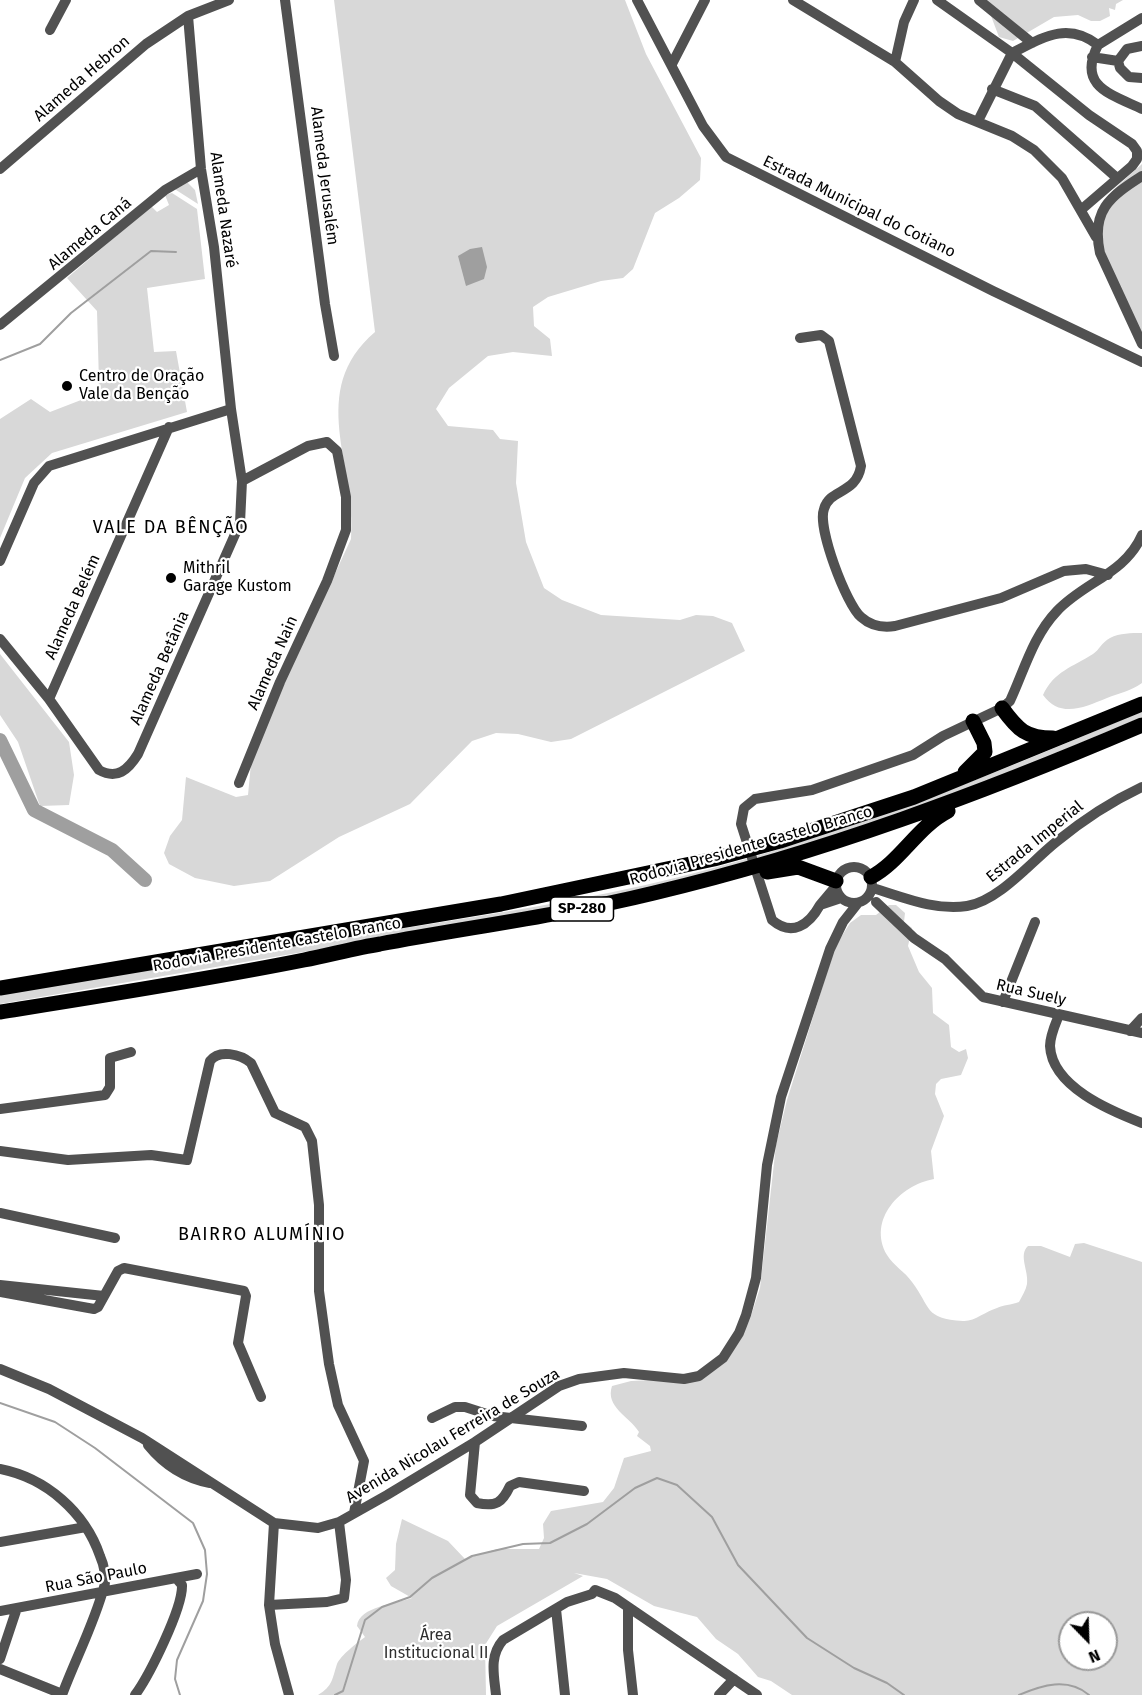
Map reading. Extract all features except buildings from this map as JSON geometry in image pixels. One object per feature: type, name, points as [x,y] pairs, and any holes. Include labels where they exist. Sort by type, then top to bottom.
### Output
[{"type":"highway","name":"Rodovia Presidente Castelo Branco","points":[[0,988],[501,904],[647,874],[780,841],[954,781],[1142,704]]},
{"type":"highway","points":[[1002,708],[1025,734],[1035,738],[1062,737]]},
{"type":"highway","points":[[954,781],[980,760],[985,752],[984,743],[973,721]]},
{"type":"highway","name":"Rodovia Presidente Castelo Branco","points":[[0,1011],[304,960],[377,944],[576,910],[655,893],[772,862],[879,829],[1059,760],[1142,725]]},
{"type":"highway","points":[[869,895],[882,871],[925,827],[944,813],[1059,760]]},
{"type":"highway","points":[[655,893],[798,867],[836,883]]},
{"type":"highway","points":[[0,1019],[50,1004]]},
{"type":"street","points":[[50,30],[66,0]]},
{"type":"street","points":[[188,16],[229,0]]},
{"type":"street","name":"Alameda Jerusalém","points":[[285,0],[325,304],[334,356]]},
{"type":"street","name":"Estrada Municipal do Cotiano","points":[[637,0],[715,145],[737,164],[1142,362]]},
{"type":"street","points":[[672,64],[705,0]]},
{"type":"street","points":[[793,0],[895,62],[939,101],[958,114],[1012,136],[1052,165],[1082,209],[1142,344]]},
{"type":"street","points":[[895,62],[904,22],[914,0]]},
{"type":"street","points":[[937,0],[1012,53],[1089,115],[1132,144],[1137,151],[1137,159],[1082,209]]},
{"type":"street","points":[[979,0],[1032,43]]},
{"type":"street","name":"Alameda Nazaré","points":[[188,16],[201,169],[214,247],[231,409]]},
{"type":"street","name":"Alameda Hebron","points":[[0,169],[117,67],[166,29],[188,16]]},
{"type":"street","points":[[1142,18],[1098,45],[1089,71],[1092,79],[1098,85],[1142,109]]},
{"type":"street","points":[[978,121],[1012,53],[1032,43],[1070,32],[1080,33],[1098,45]]},
{"type":"street","points":[[1118,61],[1127,49],[1142,46]]},
{"type":"street","points":[[1092,57],[1118,61]]},
{"type":"street","points":[[1118,61],[1120,68],[1129,77],[1142,78]]},
{"type":"street","points":[[992,89],[1035,106],[1117,178]]},
{"type":"street","name":"Alameda Caná","points":[[0,325],[165,190],[201,169]]},
{"type":"street","points":[[1096,237],[1098,219],[1105,205],[1142,176]]},
{"type":"street","points":[[800,338],[821,335],[829,341],[861,466],[859,477],[852,487],[829,500],[822,514],[823,526],[845,593],[852,608],[861,618],[883,627],[895,626],[1001,598],[1064,571],[1086,569],[1108,575]]},
{"type":"street","points":[[0,561],[34,483],[49,466],[231,409]]},
{"type":"street","name":"Alameda Betânia","points":[[49,699],[99,770],[109,776],[130,767],[138,754],[240,523],[242,481],[231,409]]},
{"type":"street","name":"Alameda Belém","points":[[49,699],[169,427]]},
{"type":"street","name":"Alameda Nain","points":[[240,783],[280,682],[327,581],[346,530],[346,497],[337,451],[333,445],[321,441],[242,481]]},
{"type":"street","points":[[820,905],[869,895],[864,869],[853,867],[842,871],[836,883],[804,925],[793,930],[781,927],[772,920],[761,889],[741,824],[744,807],[755,799],[812,790],[904,758],[1002,708],[1010,701],[1049,620],[1069,600],[1126,561],[1142,535]]},
{"type":"street","points":[[0,639],[49,699]]},
{"type":"street","name":"Estrada Imperial","points":[[869,895],[932,905],[961,907],[979,903],[996,893],[1058,840],[1094,814],[1142,787]]},
{"type":"street","points":[[836,883],[841,899]]},
{"type":"street","name":"Avenida Nicolau Ferreira de Souza","points":[[0,1369],[59,1394],[142,1438],[274,1523],[318,1528],[339,1522],[475,1442],[559,1386],[579,1379],[624,1373],[684,1379],[699,1376],[723,1358],[739,1333],[756,1278],[767,1165],[781,1097],[812,999],[843,922],[869,895]]},
{"type":"street","name":"Rua Suely","points":[[869,895],[914,938],[945,959],[983,998],[1142,1033]]},
{"type":"street","name":"Avenida Nicolau Ferreira de Souza","points":[[841,899],[843,922]]},
{"type":"street","points":[[1003,1002],[1035,922]]},
{"type":"street","points":[[1059,1015],[1050,1047],[1069,1081],[1094,1102],[1142,1123]]},
{"type":"street","points":[[1130,1031],[1142,1018]]},
{"type":"street","points":[[0,1109],[101,1097],[109,1092],[110,1058],[131,1052]]},
{"type":"street","points":[[0,1151],[68,1160],[164,1155],[187,1160],[210,1061],[218,1055],[236,1056],[251,1063],[275,1113],[300,1123],[310,1134],[319,1205],[319,1291],[324,1335],[338,1405],[364,1461],[354,1513]]},
{"type":"street","points":[[0,1213],[115,1238]]},
{"type":"street","points":[[0,1292],[74,1299],[104,1296],[118,1271],[124,1268],[244,1292],[246,1296],[238,1343],[261,1397]]},
{"type":"street","points":[[0,1285],[74,1299]]},
{"type":"street","points":[[432,1418],[455,1407],[465,1407],[493,1416],[582,1426]]},
{"type":"street","points":[[475,1442],[472,1498],[486,1505],[502,1502],[514,1483],[584,1491]]},
{"type":"street","points":[[0,1469],[25,1478],[62,1498],[86,1527],[102,1559],[104,1573],[102,1592],[62,1694],[0,1669]]},
{"type":"street","points":[[269,1605],[327,1602],[344,1598],[346,1580],[339,1522]]},
{"type":"street","points":[[274,1523],[269,1605],[275,1644],[289,1695]]},
{"type":"street","points":[[0,1542],[86,1527]]},
{"type":"street","name":"Rua São Paulo","points":[[0,1611],[197,1574]]},
{"type":"street","points":[[135,1695],[155,1661],[180,1598],[182,1585],[176,1578]]},
{"type":"street","points":[[496,1695],[493,1663],[497,1648],[510,1635],[578,1597],[592,1594],[595,1590],[605,1593],[757,1695]]},
{"type":"street","points":[[0,1659],[17,1608]]},
{"type":"street","points":[[628,1608],[628,1650],[633,1695]]},
{"type":"street","points":[[556,1609],[565,1695]]},
{"type":"street","points":[[719,1695],[734,1679]]},
{"type":"green space","points":[[334,0],[625,0],[646,54],[701,158],[700,180],[679,198],[655,213],[633,269],[623,278],[601,281],[548,297],[533,307],[534,326],[550,339],[552,356],[513,352],[488,356],[449,388],[436,409],[448,426],[493,430],[500,439],[518,441],[516,483],[526,542],[544,588],[562,600],[601,615],[680,620],[696,615],[713,616],[732,623],[745,651],[571,739],[551,742],[518,734],[496,733],[472,741],[410,804],[339,837],[270,881],[234,886],[195,878],[169,864],[164,853],[170,836],[182,820],[186,777],[236,797],[248,795],[252,753],[351,539],[351,511],[339,430],[339,404],[343,379],[354,355],[375,332]]},
{"type":"green space","points":[[985,0],[1123,0],[1116,4],[1115,10],[1109,8],[1110,16],[1100,21],[1091,21],[1078,15],[1054,17],[1013,41],[999,37]]},
{"type":"green space","points":[[1142,164],[1142,334],[1110,269],[1101,230],[1113,190]]},
{"type":"green space","points":[[186,181],[195,190],[198,204],[173,188]]},
{"type":"green space","points":[[172,193],[197,209],[205,279],[147,288],[154,352],[176,351],[187,412],[52,453],[25,478],[0,538],[0,419],[31,399],[50,412],[94,395],[99,383],[97,311],[67,278],[151,206],[157,212],[169,205],[165,195]]},
{"type":"green space","points":[[1142,633],[1142,683],[1138,686],[1090,705],[1073,709],[1057,707],[1043,695],[1058,675],[1093,654],[1107,640],[1122,634]]},
{"type":"green space","points":[[0,654],[69,742],[74,775],[69,805],[40,806],[18,742],[0,715]]},
{"type":"green space","points":[[1142,711],[1142,717],[1035,762],[886,820],[676,883],[455,926],[0,1004],[0,994],[539,906],[679,877],[739,861],[856,824],[971,782]]},
{"type":"green space","name":"Área Institucional II","points":[[889,905],[896,905],[905,913],[904,922],[912,928],[908,946],[919,972],[932,988],[933,1013],[949,1025],[951,1047],[959,1052],[966,1049],[968,1058],[961,1075],[941,1079],[936,1084],[935,1094],[944,1116],[931,1151],[934,1179],[910,1188],[899,1196],[884,1217],[881,1229],[882,1242],[887,1255],[909,1278],[930,1310],[941,1318],[963,1321],[1019,1302],[1027,1284],[1024,1254],[1028,1246],[1041,1246],[1070,1257],[1075,1244],[1084,1243],[1142,1262],[1142,1695],[792,1695],[771,1681],[758,1677],[738,1654],[716,1639],[697,1617],[654,1606],[607,1579],[574,1573],[583,1576],[497,1626],[485,1645],[486,1695],[318,1695],[329,1685],[342,1657],[365,1637],[357,1626],[359,1619],[371,1610],[412,1598],[391,1586],[386,1578],[395,1570],[396,1544],[402,1519],[448,1541],[465,1559],[497,1549],[539,1549],[544,1538],[543,1524],[551,1511],[603,1502],[614,1488],[624,1458],[651,1451],[650,1446],[637,1436],[639,1432],[635,1426],[615,1406],[612,1400],[612,1386],[631,1381],[693,1378],[737,1344],[750,1319],[760,1288],[776,1145],[787,1100],[835,947],[850,923],[861,915],[876,915]]},
{"type":"shaded area","points":[[482,247],[487,267],[484,279],[466,286],[458,256],[470,249]]},
{"type":"waterway","points":[[0,360],[40,344],[71,313],[151,251],[176,252]]},
{"type":"waterway","points":[[0,740],[34,810],[112,850],[145,880]]},
{"type":"waterway","points":[[0,1403],[55,1422],[95,1448],[193,1523],[205,1550],[207,1574],[203,1601],[177,1660],[175,1679],[180,1695]]},
{"type":"waterway","points":[[335,1695],[343,1691],[365,1620],[382,1607],[410,1597],[432,1578],[472,1556],[523,1544],[550,1543],[587,1524],[635,1488],[657,1478],[677,1485],[712,1517],[738,1565],[807,1638],[854,1668],[887,1683],[904,1695]]},
{"type":"waterway","points":[[1019,1695],[1055,1684],[1072,1686],[1089,1695]]},
{"type":"place","name":"Centro de Oração Vale da Benção","points":[[67,386]]},
{"type":"place","name":"Mithril Garage Kustom","points":[[171,578]]},
{"type":"district","name":"VALE DA BÊNÇÃO","points":[[171,528]]},
{"type":"district","name":"BAIRRO ALUMÍNIO","points":[[262,1235]]}]
